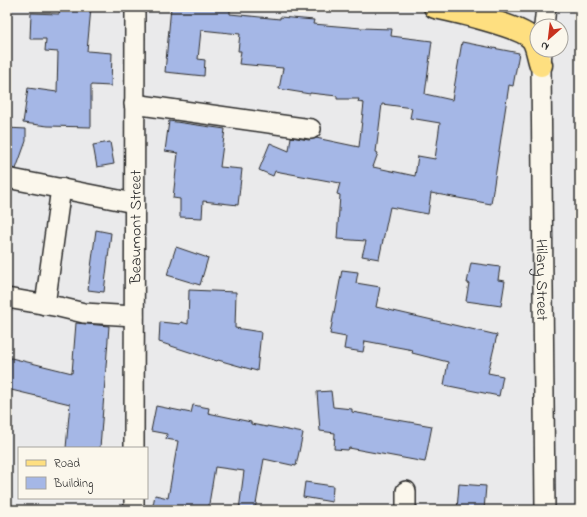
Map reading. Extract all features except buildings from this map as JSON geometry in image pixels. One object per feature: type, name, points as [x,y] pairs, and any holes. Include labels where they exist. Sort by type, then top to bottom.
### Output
[{"type":"main road","points":[[435,7],[470,15],[511,28],[529,36]]},
{"type":"street","name":"Beaumont Street","points":[[134,447],[135,7]]},
{"type":"street","points":[[545,18],[546,7]]},
{"type":"street","name":"Hilary Street","points":[[541,58],[545,510]]},
{"type":"street","points":[[134,104],[311,129]]},
{"type":"street","points":[[7,178],[134,203]]},
{"type":"street","points":[[45,304],[61,188]]},
{"type":"street","points":[[7,298],[45,304],[84,313],[134,316]]},
{"type":"street","points":[[406,491],[406,510]]},
{"type":"street","points":[[134,499],[134,510]]}]
